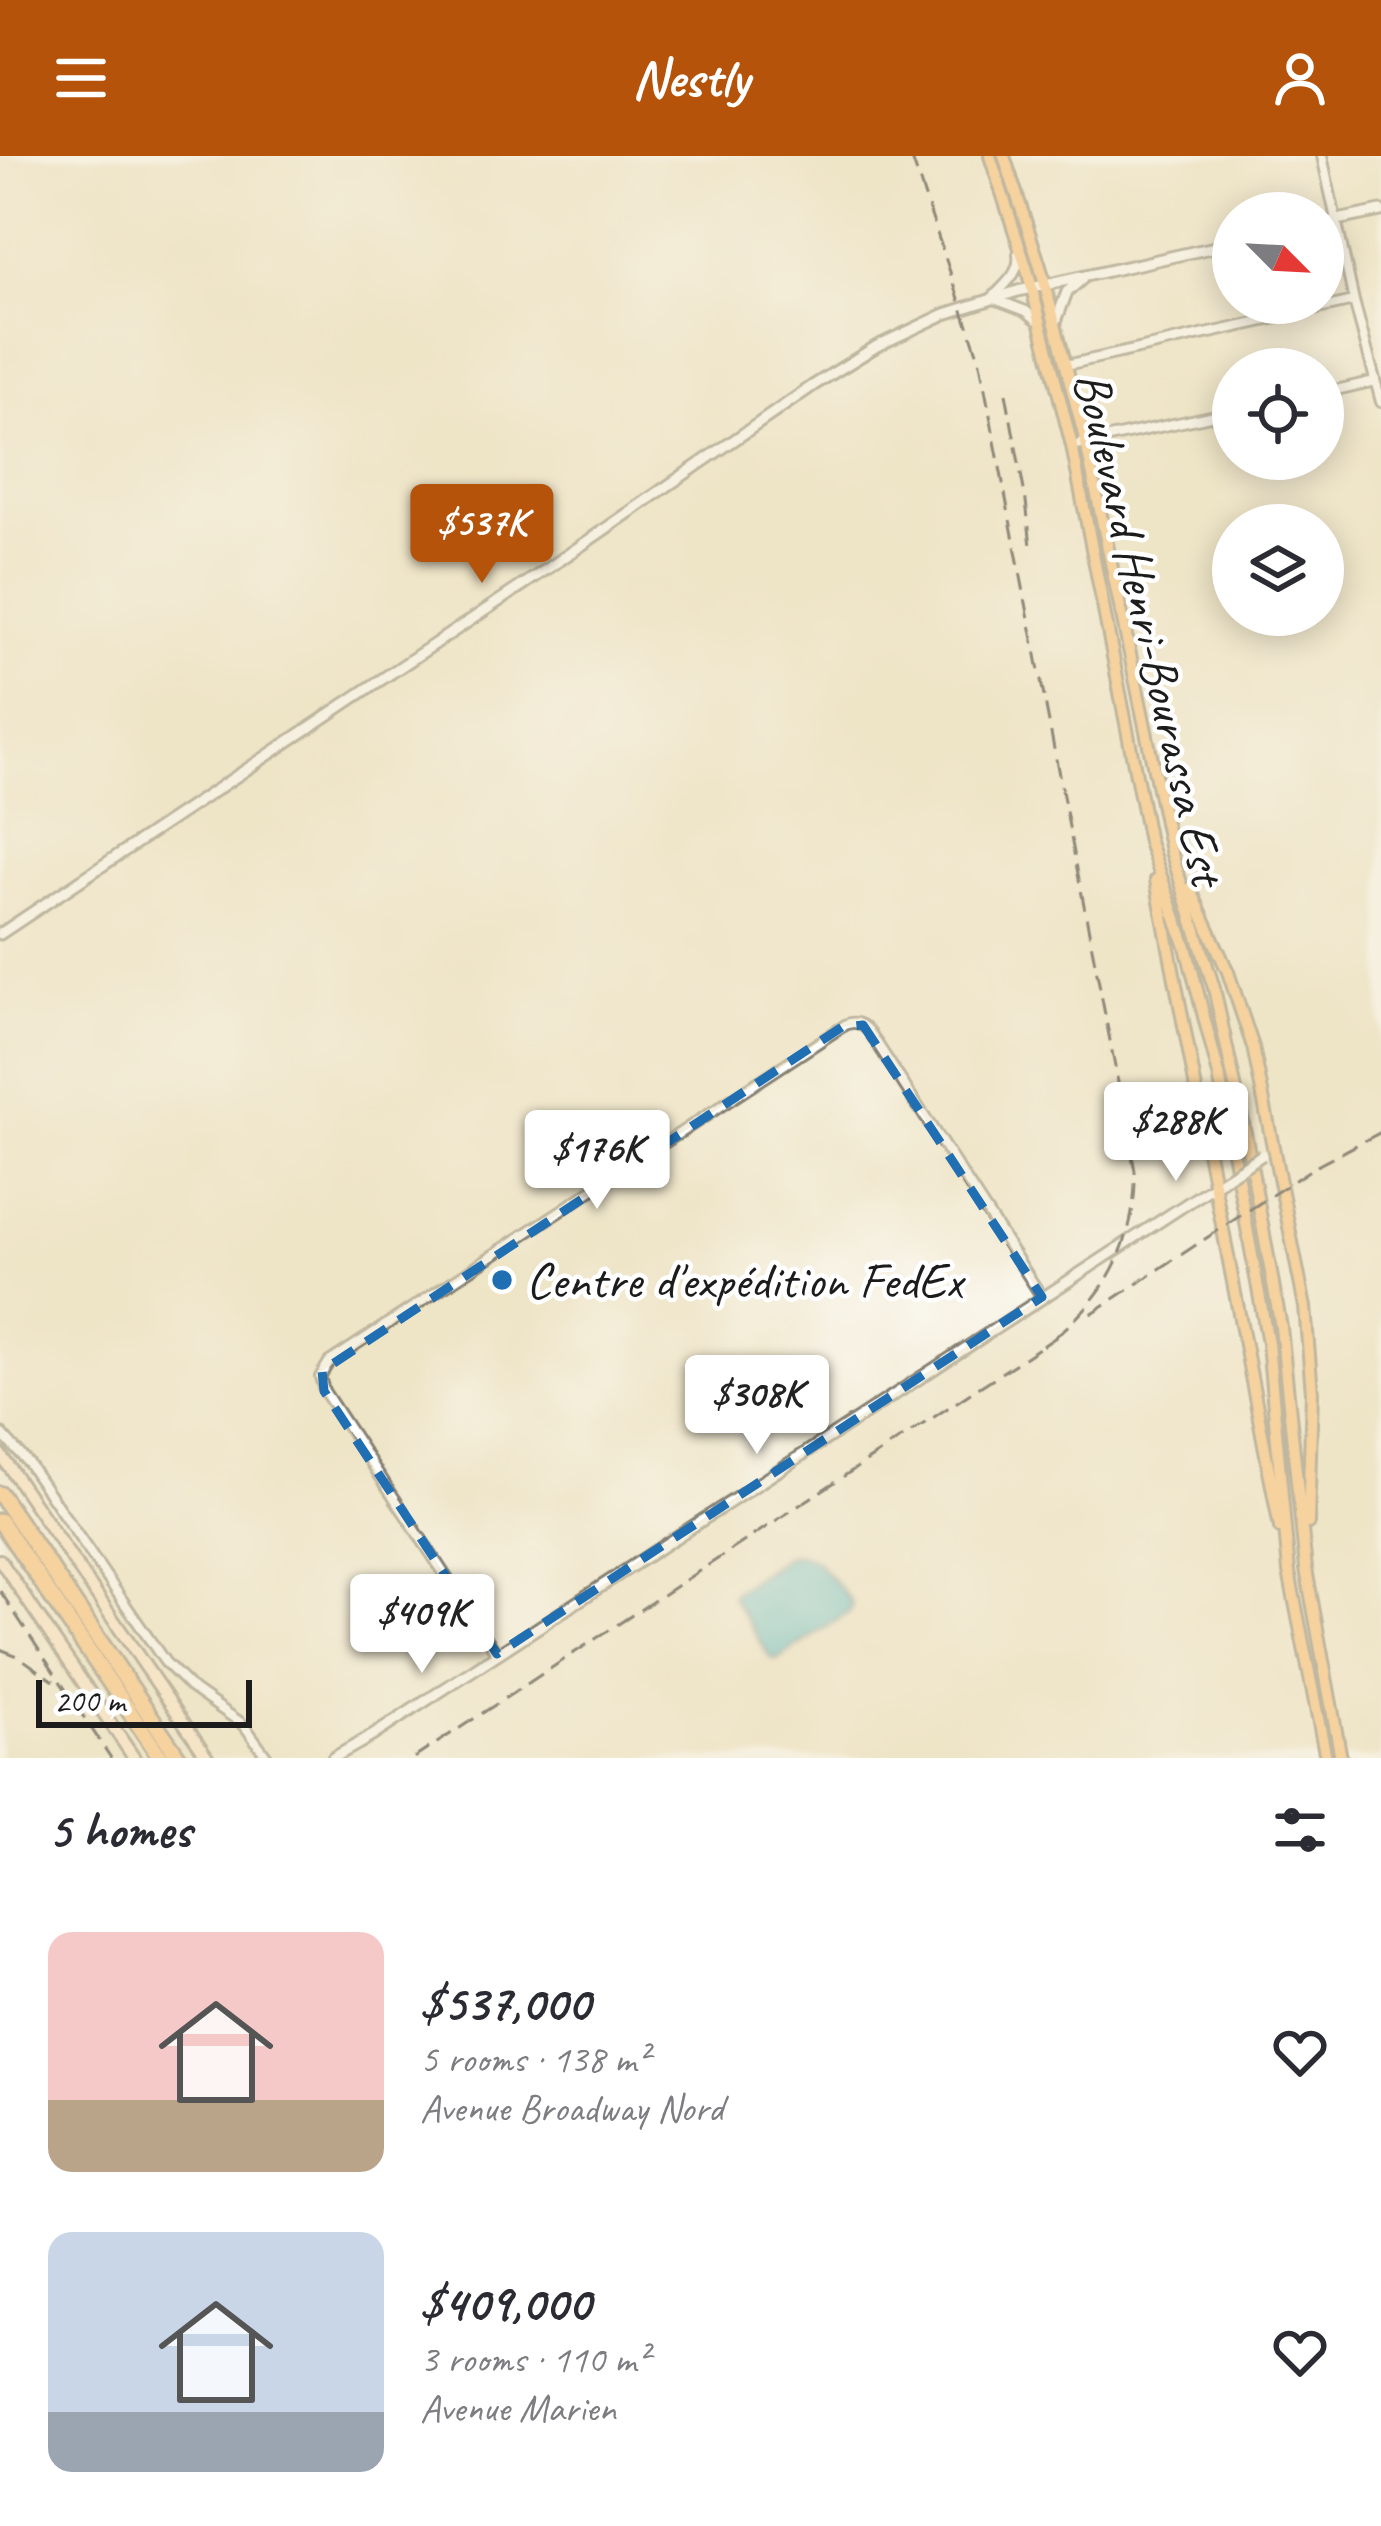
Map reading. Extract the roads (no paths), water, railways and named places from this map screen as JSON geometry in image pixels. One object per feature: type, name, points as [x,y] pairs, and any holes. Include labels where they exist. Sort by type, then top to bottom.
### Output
[{"type":"highway","points":[[0,1494],[179,1758]]},
{"type":"highway","points":[[0,1521],[161,1758]]},
{"type":"main road","name":"Boulevard Henri-Bourassa Est","points":[[991,156],[1038,286]]},
{"type":"main road","name":"Boulevard Henri-Bourassa Est","points":[[1004,156],[1049,327],[1149,842],[1186,946],[1219,1075],[1268,1342],[1289,1572],[1326,1758]]},
{"type":"main road","name":"Boulevard Henri-Bourassa Est","points":[[1049,327],[1066,365],[1086,443],[1171,851],[1214,988],[1245,1132],[1281,1327],[1306,1569],[1341,1758]]},
{"type":"main road","points":[[1149,842],[1289,1572]]},
{"type":"main road","points":[[1171,851],[1242,1009],[1260,1072],[1310,1342],[1312,1433],[1306,1569]]},
{"type":"main road","points":[[0,1454],[208,1758]]},
{"type":"main road","points":[[0,1561],[134,1758]]},
{"type":"street","points":[[1322,156],[1330,192]]},
{"type":"street","points":[[1344,218],[1381,211]]},
{"type":"street","points":[[992,298],[1019,262],[1013,222]]},
{"type":"street","points":[[0,934],[844,366],[923,323],[992,298],[1212,248]]},
{"type":"street","points":[[1344,256],[1381,402]]},
{"type":"street","points":[[992,298],[1026,311],[1049,327],[1073,284],[1090,274]]},
{"type":"street","points":[[1066,365],[1354,301]]},
{"type":"street","points":[[1344,388],[1375,380]]},
{"type":"street","points":[[1072,446],[1212,416]]},
{"type":"street","points":[[497,1654],[324,1391],[321,1374],[328,1364],[640,1158],[842,1027],[858,1023],[869,1031],[1042,1297]]},
{"type":"street","points":[[332,1758],[1274,1147]]},
{"type":"street","points":[[0,1432],[28,1463],[165,1662],[190,1687],[244,1725],[268,1758]]},
{"type":"street","points":[[347,1758],[372,1736]]},
{"type":"water","points":[[787,1556],[815,1560],[852,1607],[776,1660],[732,1597]]},
{"type":"railway","points":[[911,156],[979,358],[1135,1171],[1130,1224],[1112,1270],[1083,1311],[1043,1346]]},
{"type":"railway","points":[[1006,393],[1031,546]]},
{"type":"railway","points":[[1091,1314],[1313,1168],[1381,1132]]},
{"type":"railway","points":[[414,1758],[1056,1337]]},
{"type":"railway","points":[[0,1591],[111,1758]]},
{"type":"railway","points":[[0,1649],[54,1681]]},
{"type":"place","name":"Centre d'expédition FedEx","points":[[502,1280]]}]
